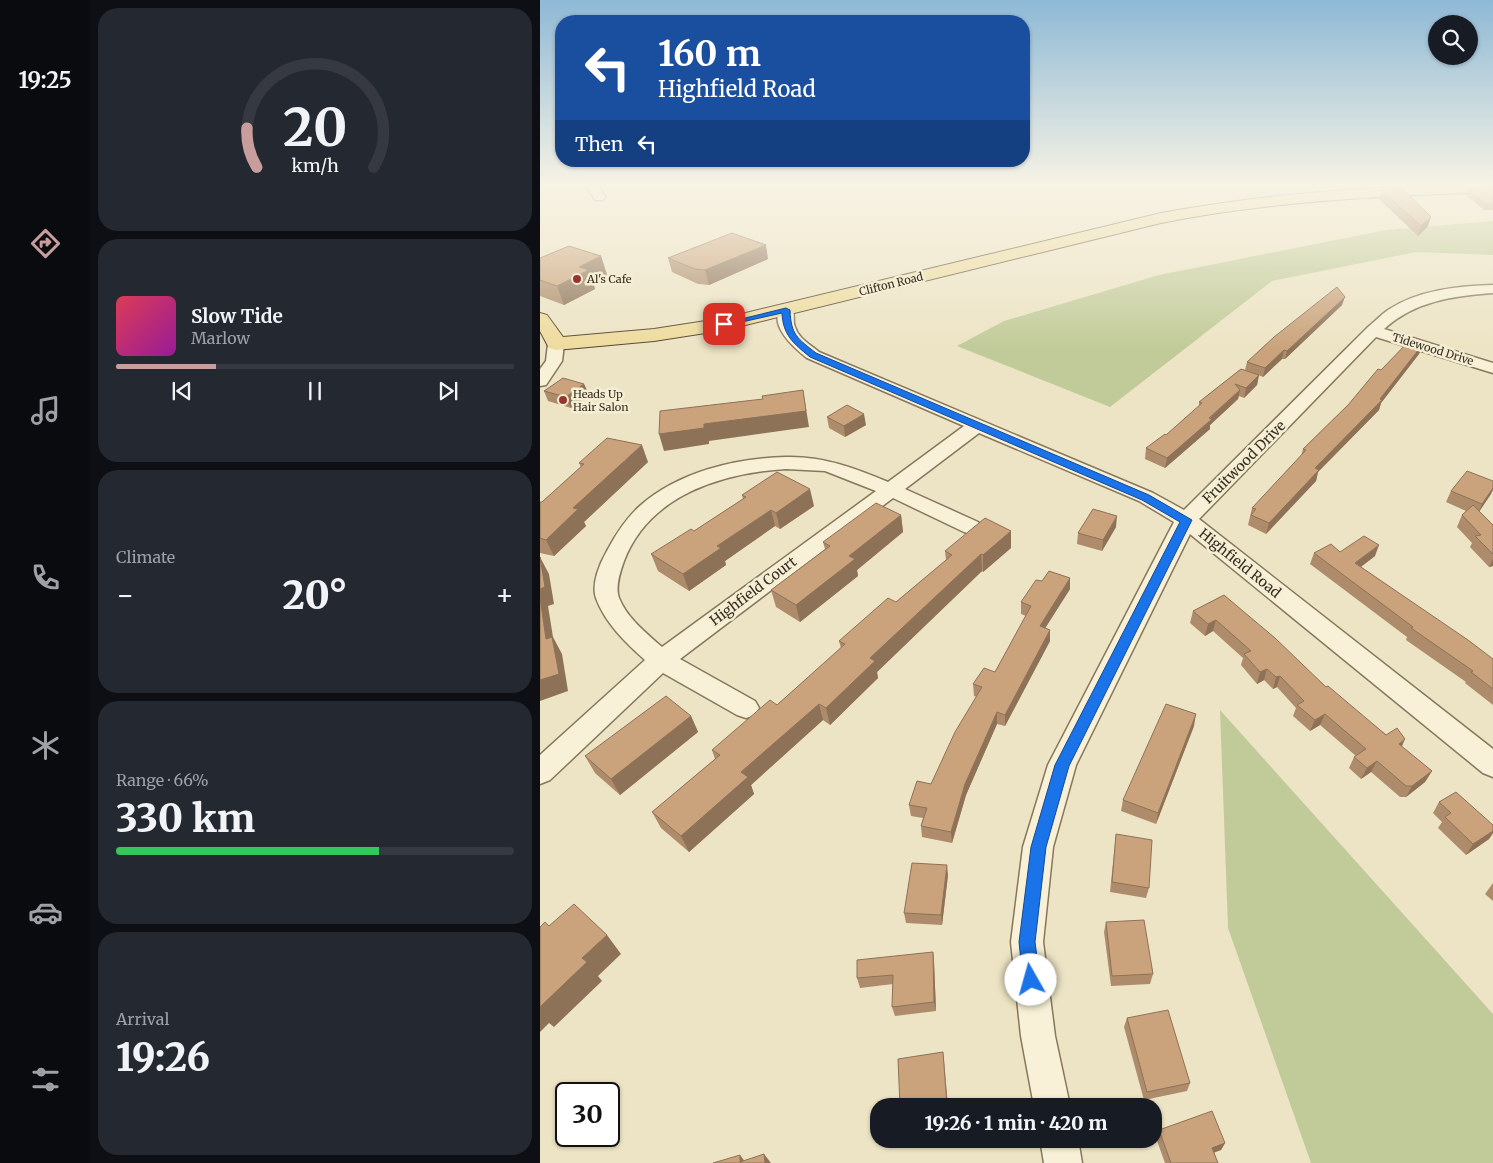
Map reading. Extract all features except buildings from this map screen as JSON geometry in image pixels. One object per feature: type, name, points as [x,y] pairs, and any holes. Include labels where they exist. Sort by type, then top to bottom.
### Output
[{"type":"main road","name":"Clifton Road","points":[[556,344],[681,332],[724,324],[1070,240]]},
{"type":"main road","points":[[540,319],[551,332],[556,344]]},
{"type":"street","name":"Fruitwood Drive","points":[[1050,1098],[1038,1036],[1027,942],[1038,847],[1062,765],[1186,520],[1373,331],[1396,312],[1421,301],[1453,293],[1493,288]]},
{"type":"street","name":"Highfield Road","points":[[786,310],[787,328],[799,344],[813,355],[1146,497],[1186,520],[1493,765]]},
{"type":"street","name":"Tidewood Drive","points":[[1373,331],[1493,368]]},
{"type":"street","points":[[540,381],[554,362],[556,344]]},
{"type":"street","name":"Highfield Court","points":[[540,772],[662,660],[978,425]]},
{"type":"street","points":[[746,708],[662,660],[621,623],[607,596],[609,570],[620,543],[642,516],[670,493],[707,476],[747,466],[786,462],[816,464],[842,470],[891,489],[971,527]]},
{"type":"street","points":[[1060,1148],[1063,1163]]},
{"type":"green space","points":[[1334,240],[1493,240],[1493,255],[1416,252],[1272,281],[1110,407],[957,346],[1004,321],[1159,275]]},
{"type":"green space","points":[[1220,710],[1493,1014],[1493,1163],[1311,1163],[1228,928]]},
{"type":"place","name":"Al's Cafe","points":[[577,279]]},
{"type":"place","name":"Heads Up Hair Salon","points":[[563,400]]},
{"type":"route","points":[[724,324],[786,310],[787,328],[799,344],[813,355],[1146,497],[1186,520],[1062,765],[1038,847],[1027,942],[1031,980]]}]
